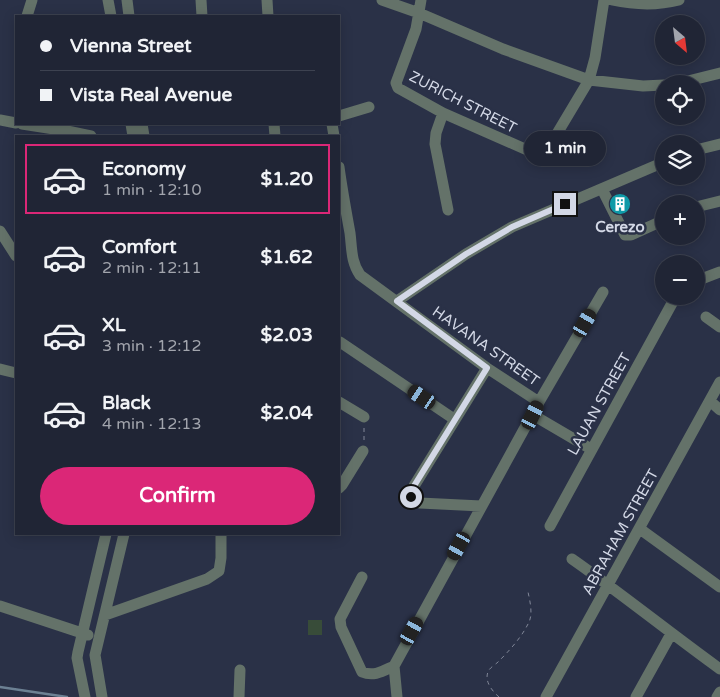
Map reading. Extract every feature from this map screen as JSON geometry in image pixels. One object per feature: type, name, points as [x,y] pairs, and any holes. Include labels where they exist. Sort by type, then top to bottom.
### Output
[{"type":"street","points":[[27,15],[32,0]]},
{"type":"street","points":[[108,0],[111,15]]},
{"type":"street","points":[[127,0],[129,15]]},
{"type":"street","points":[[200,0],[202,15]]},
{"type":"street","points":[[268,0],[268,15]]},
{"type":"street","points":[[382,0],[419,12],[504,50],[589,80],[643,86],[655,85]]},
{"type":"street","points":[[419,12],[421,0]]},
{"type":"street","points":[[589,80],[595,58],[604,0]]},
{"type":"street","points":[[612,0],[629,4],[655,5],[679,0]]},
{"type":"street","name":"ZURICH STREET","points":[[419,12],[416,29],[396,83],[398,88],[443,113],[540,157],[544,156],[589,80]]},
{"type":"street","points":[[705,77],[720,73]]},
{"type":"street","points":[[340,116],[369,107]]},
{"type":"street","points":[[443,113],[436,133],[435,144],[448,210]]},
{"type":"street","points":[[0,120],[15,123]]},
{"type":"street","points":[[27,125],[83,135]]},
{"type":"street","points":[[705,148],[720,144]]},
{"type":"street","points":[[397,301],[466,254],[512,227],[655,166]]},
{"type":"street","name":"HAVANA STREET","points":[[340,174],[354,266],[360,275],[487,368],[539,402]]},
{"type":"street","points":[[602,189],[625,235],[631,235],[655,224]]},
{"type":"street","points":[[705,205],[720,201]]},
{"type":"street","points":[[0,231],[15,254]]},
{"type":"street","points":[[705,278],[720,272]]},
{"type":"street","points":[[397,697],[394,666],[539,402],[603,292]]},
{"type":"street","name":"LAUAN STREET","points":[[550,526],[671,305]]},
{"type":"street","points":[[706,317],[720,327]]},
{"type":"street","points":[[340,342],[454,419]]},
{"type":"street","points":[[481,506],[420,504],[413,501],[411,497],[414,486],[487,368]]},
{"type":"street","points":[[0,369],[15,373]]},
{"type":"street","name":"ABRAHAM STREET","points":[[546,697],[720,382]]},
{"type":"street","points":[[710,401],[720,410]]},
{"type":"street","points":[[340,403],[364,417]]},
{"type":"street","points":[[533,415],[591,449]]},
{"type":"street","points":[[340,487],[363,451]]},
{"type":"street","points":[[640,529],[720,588]]},
{"type":"street","points":[[85,697],[77,658],[106,535]]},
{"type":"street","points":[[102,697],[95,657],[124,535]]},
{"type":"street","points":[[105,615],[207,578],[218,571],[221,558],[221,535]]},
{"type":"street","points":[[572,559],[608,584],[670,634],[720,669]]},
{"type":"street","points":[[362,577],[340,619],[340,627],[362,672],[370,675],[380,673],[394,666]]},
{"type":"street","points":[[0,606],[100,639]]},
{"type":"street","points":[[636,697],[670,634]]},
{"type":"street","points":[[238,697],[240,670]]},
{"type":"street","points":[[717,697],[720,692]]},
{"type":"path","points":[[363,451],[364,417]]},
{"type":"path","points":[[499,697],[491,689],[488,677],[489,670],[517,640],[530,621],[531,604],[528,592]]},
{"type":"green space","points":[[308,620],[322,620],[322,635],[308,635]]},
{"type":"waterway","points":[[0,687],[67,697]]},
{"type":"place","name":"Cerezo","points":[[620,204]]},
{"type":"route","points":[[411,497],[414,486],[487,368],[397,301],[466,254],[512,227],[565,204]]}]
